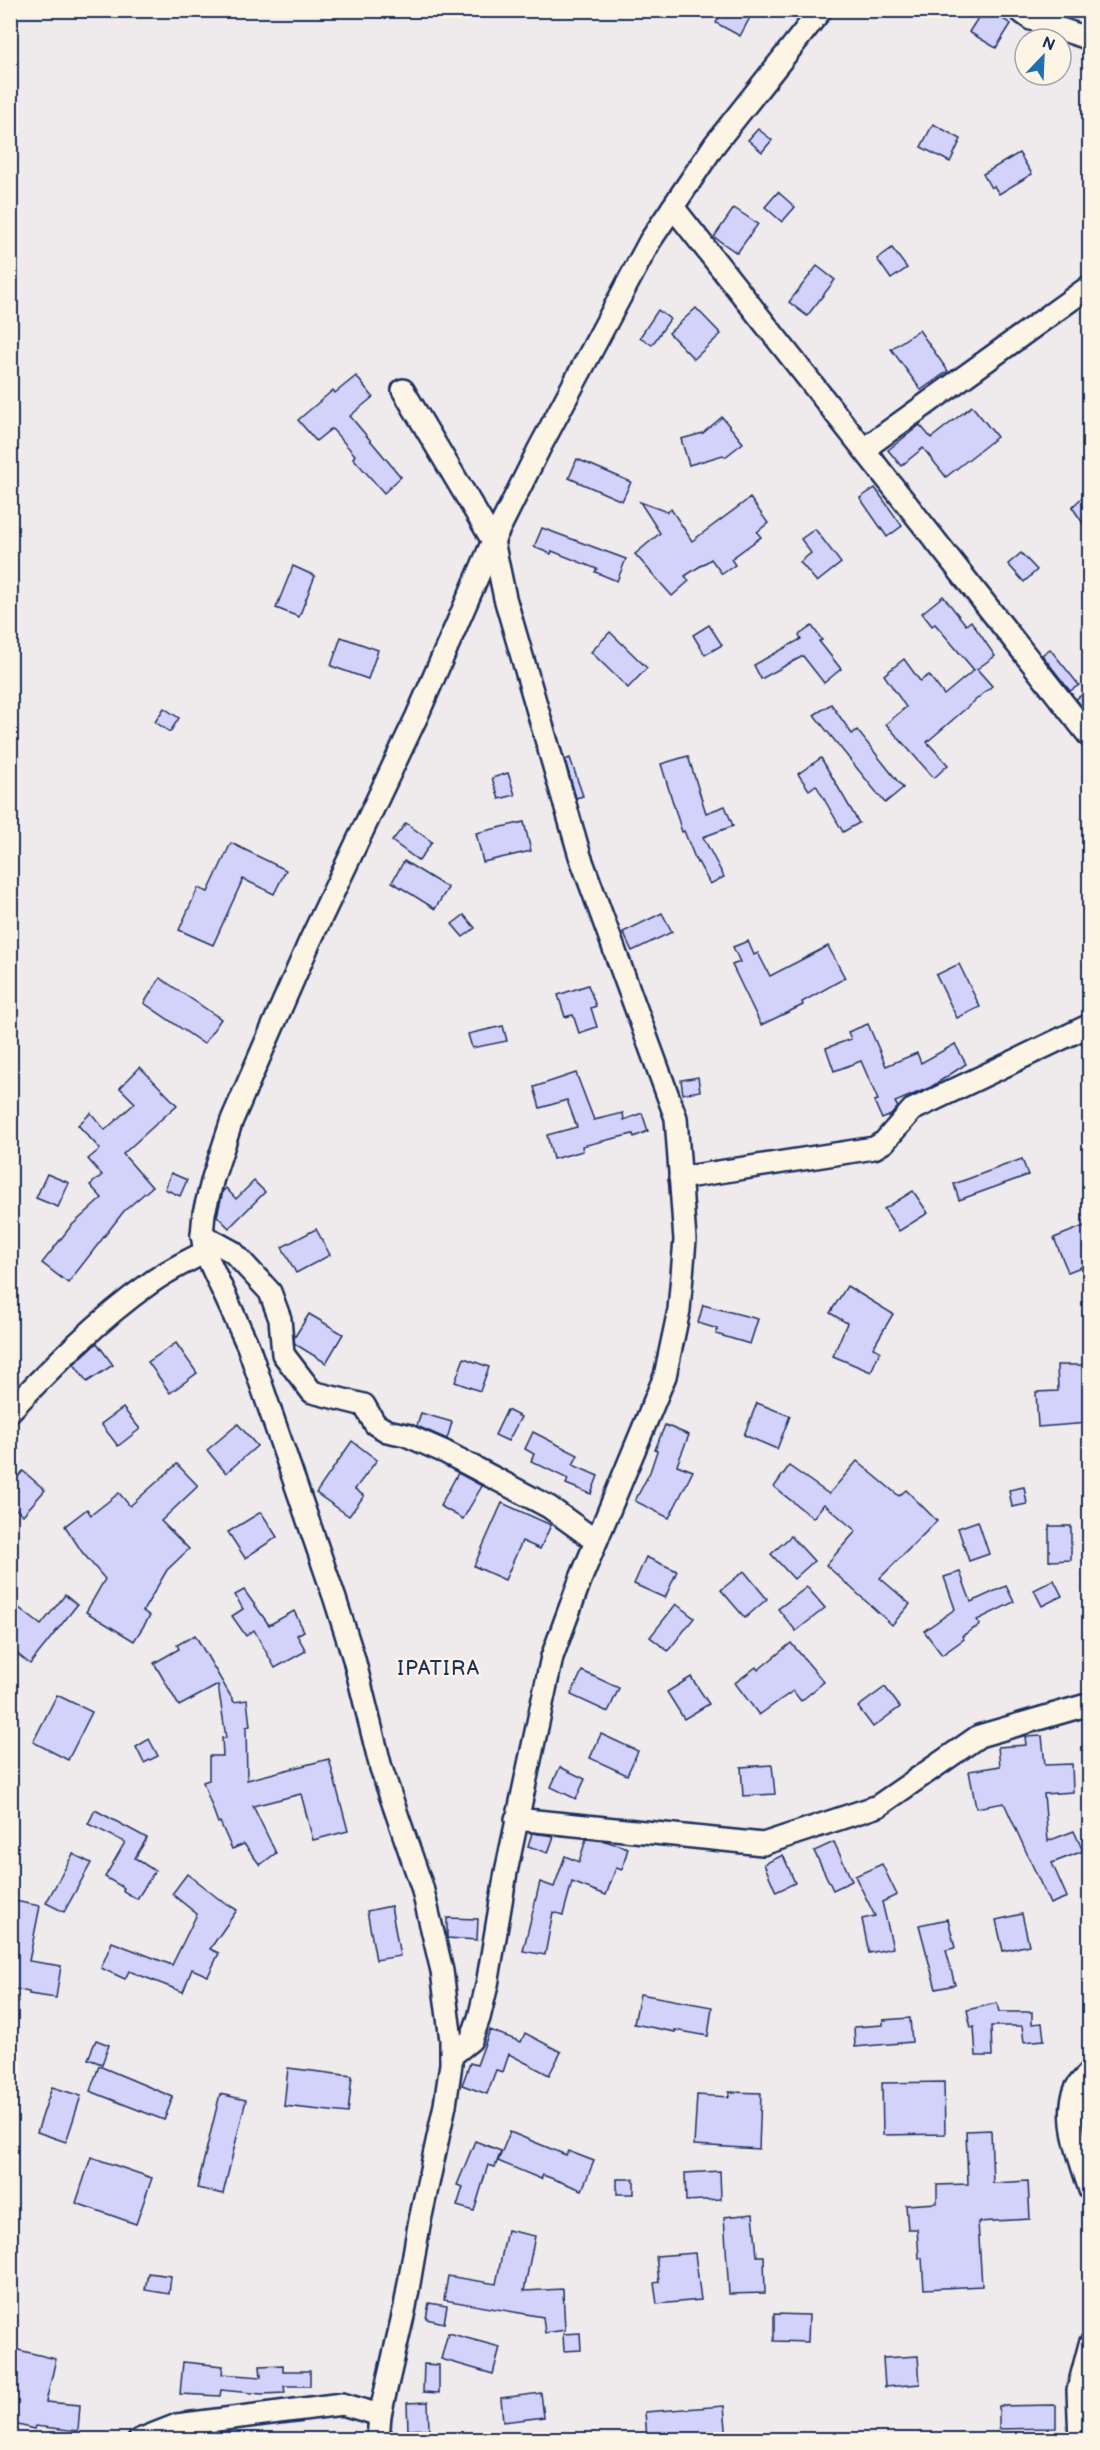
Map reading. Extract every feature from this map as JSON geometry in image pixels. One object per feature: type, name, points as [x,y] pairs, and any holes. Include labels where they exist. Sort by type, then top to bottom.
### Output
[{"type":"street","points":[[458,2045],[436,1940],[422,1887],[381,1768],[354,1659],[248,1346],[203,1244],[213,1178],[232,1120],[289,987],[417,716],[493,541],[582,368],[650,240],[715,144],[821,10]]},
{"type":"street","points":[[1019,10],[1030,19],[1089,39]]},
{"type":"street","points":[[673,207],[1089,737]]},
{"type":"street","points":[[864,449],[1089,286]]},
{"type":"street","points":[[378,2439],[380,2415],[405,2307],[418,2225],[458,2045],[487,1986],[516,1819],[552,1657],[596,1541],[665,1376],[679,1310],[685,1239],[676,1118],[580,856],[505,598],[493,541],[403,390]]},
{"type":"street","points":[[680,1178],[874,1148],[884,1142],[912,1110],[1089,1025]]},
{"type":"street","points":[[10,1411],[90,1332],[203,1244]]},
{"type":"street","points":[[203,1244],[233,1252],[270,1292],[280,1319],[283,1354],[312,1392],[364,1405],[375,1424],[387,1431],[406,1435],[445,1452],[549,1507],[596,1541]]},
{"type":"street","points":[[516,1819],[763,1844],[878,1806],[979,1736],[1089,1704]]},
{"type":"street","points":[[1089,2072],[1075,2089],[1071,2110],[1075,2138],[1089,2190]]},
{"type":"street","points":[[1080,2439],[1078,2390],[1089,2344]]},
{"type":"street","points":[[140,2439],[177,2425],[342,2404],[380,2415]]},
{"type":"building","points":[[723,10],[754,10],[740,36],[716,23]]},
{"type":"building","points":[[983,10],[989,10],[1011,24],[996,48],[969,32]]},
{"type":"building","points":[[933,124],[961,139],[950,162],[921,147]]},
{"type":"building","points":[[758,129],[772,140],[762,152],[748,140]]},
{"type":"building","points":[[1019,153],[1032,174],[999,194],[994,186],[991,188],[983,174]]},
{"type":"building","points":[[778,192],[795,207],[782,222],[765,207]]},
{"type":"building","points":[[734,208],[758,224],[737,253],[714,237]]},
{"type":"building","points":[[892,248],[907,268],[891,279],[877,259]]},
{"type":"building","points":[[817,266],[835,280],[807,316],[789,302]]},
{"type":"building","points":[[696,308],[721,334],[694,359],[669,333]]},
{"type":"building","points":[[658,310],[670,319],[652,345],[640,337]]},
{"type":"building","points":[[919,330],[948,371],[921,390],[891,349]]},
{"type":"building","points":[[356,376],[373,397],[350,416],[401,477],[384,493],[353,458],[355,455],[333,430],[331,429],[316,441],[298,420],[333,390],[335,393]]},
{"type":"building","points":[[972,406],[997,437],[946,477],[923,448],[901,466],[888,450],[920,425],[931,438]]},
{"type":"building","points":[[722,417],[743,443],[725,457],[723,455],[689,465],[681,439],[703,433]]},
{"type":"building","points":[[577,459],[631,482],[622,501],[569,478]]},
{"type":"building","points":[[875,488],[902,526],[887,537],[860,498]]},
{"type":"building","points":[[1089,491],[1089,532],[1072,507]]},
{"type":"building","points":[[750,498],[768,523],[757,532],[761,537],[731,559],[735,565],[722,574],[711,559],[685,576],[689,581],[672,596],[635,554],[660,533],[640,502],[667,512],[671,509],[692,541]]},
{"type":"building","points":[[542,528],[626,559],[617,581],[595,572],[597,569],[552,551],[551,554],[534,547]]},
{"type":"building","points":[[815,529],[841,563],[817,582],[800,562],[811,553],[801,539]]},
{"type":"building","points":[[1021,553],[1037,570],[1024,582],[1008,564]]},
{"type":"building","points":[[293,566],[315,576],[299,617],[276,608]]},
{"type":"building","points":[[943,596],[966,625],[971,621],[995,656],[977,669],[992,686],[927,742],[948,765],[934,778],[886,724],[906,707],[884,675],[904,659],[920,681],[929,675],[944,695],[974,670],[935,624],[932,626],[922,613]]},
{"type":"building","points":[[709,625],[722,645],[705,655],[693,635]]},
{"type":"building","points":[[812,626],[822,640],[819,641],[841,669],[824,683],[803,656],[761,679],[754,665],[801,639],[799,635]]},
{"type":"building","points":[[610,632],[647,668],[628,688],[591,652]]},
{"type":"building","points":[[341,637],[378,650],[368,679],[331,666]]},
{"type":"building","points":[[1050,649],[1079,685],[1070,691],[1042,655]]},
{"type":"building","points":[[1083,694],[1089,701],[1089,716],[1076,699]]},
{"type":"building","points":[[831,704],[852,734],[857,730],[903,788],[885,803],[814,715]]},
{"type":"building","points":[[164,708],[179,718],[170,732],[155,722]]},
{"type":"building","points":[[688,756],[706,813],[725,806],[733,826],[703,837],[724,877],[710,884],[697,863],[684,831],[682,832],[661,764]]},
{"type":"building","points":[[570,758],[583,796],[576,798],[565,760]]},
{"type":"building","points":[[821,758],[859,823],[843,832],[816,785],[809,790],[798,774]]},
{"type":"building","points":[[508,773],[515,795],[499,799],[492,778]]},
{"type":"building","points":[[524,822],[531,851],[483,862],[476,833]]},
{"type":"building","points":[[406,823],[432,842],[419,861],[392,841]]},
{"type":"building","points":[[231,843],[286,870],[274,894],[243,879],[213,945],[179,930],[198,888],[208,892]]},
{"type":"building","points":[[404,861],[448,888],[435,909],[392,882]]},
{"type":"building","points":[[662,913],[672,932],[632,951],[623,932]]},
{"type":"building","points":[[464,915],[475,928],[463,937],[452,924]]},
{"type":"building","points":[[748,941],[754,955],[758,953],[770,976],[828,946],[845,978],[802,1002],[803,1005],[761,1025],[732,965],[740,962],[733,947]]},
{"type":"building","points":[[959,964],[980,1007],[957,1018],[936,975]]},
{"type":"building","points":[[160,978],[221,1019],[204,1044],[144,1003]]},
{"type":"building","points":[[588,985],[596,1006],[591,1008],[597,1027],[579,1033],[573,1015],[565,1017],[558,995]]},
{"type":"building","points":[[868,1024],[886,1066],[917,1053],[921,1063],[955,1044],[966,1064],[931,1087],[895,1102],[898,1107],[891,1115],[882,1119],[874,1101],[878,1100],[861,1061],[834,1071],[826,1048],[851,1039],[848,1032]]},
{"type":"building","points":[[503,1026],[507,1041],[472,1048],[468,1034]]},
{"type":"building","points":[[140,1067],[177,1105],[123,1154],[152,1187],[124,1211],[68,1283],[42,1263],[71,1226],[102,1198],[90,1185],[102,1175],[88,1159],[100,1149],[78,1125],[91,1113],[105,1130],[135,1103],[120,1088]]},
{"type":"building","points":[[576,1073],[594,1120],[623,1113],[624,1120],[642,1113],[648,1131],[634,1137],[633,1134],[582,1146],[583,1151],[553,1159],[547,1135],[577,1127],[567,1100],[540,1108],[534,1087]]},
{"type":"building","points":[[698,1077],[700,1091],[683,1094],[681,1080]]},
{"type":"building","points":[[1022,1159],[1028,1175],[959,1200],[954,1184]]},
{"type":"building","points":[[171,1173],[187,1180],[180,1196],[165,1189]]},
{"type":"building","points":[[47,1174],[69,1183],[58,1207],[36,1198]]},
{"type":"building","points":[[254,1181],[265,1192],[229,1228],[217,1216],[223,1191],[226,1188],[236,1199]]},
{"type":"building","points":[[913,1191],[928,1213],[899,1231],[884,1209]]},
{"type":"building","points":[[1089,1224],[1089,1264],[1068,1272],[1054,1238]]},
{"type":"building","points":[[316,1229],[330,1255],[296,1273],[282,1247]]},
{"type":"building","points":[[847,1286],[893,1314],[873,1348],[880,1351],[871,1372],[833,1356],[847,1323],[830,1313]]},
{"type":"building","points":[[703,1305],[758,1319],[750,1344],[716,1334],[718,1329],[698,1323]]},
{"type":"building","points":[[309,1314],[343,1334],[326,1363],[295,1344],[294,1338]]},
{"type":"building","points":[[97,1343],[113,1365],[87,1382],[74,1364]]},
{"type":"building","points":[[176,1343],[197,1373],[170,1393],[148,1362]]},
{"type":"building","points":[[464,1358],[489,1367],[480,1391],[455,1382]]},
{"type":"building","points":[[1057,1365],[1089,1365],[1089,1423],[1038,1427],[1036,1392],[1058,1391]]},
{"type":"building","points":[[757,1403],[790,1416],[777,1449],[744,1435]]},
{"type":"building","points":[[123,1408],[140,1429],[118,1446],[101,1424]]},
{"type":"building","points":[[507,1410],[521,1417],[508,1441],[495,1435]]},
{"type":"building","points":[[421,1413],[452,1422],[447,1439],[417,1426]]},
{"type":"building","points":[[238,1424],[257,1446],[226,1473],[207,1450]]},
{"type":"building","points":[[665,1425],[689,1435],[677,1465],[693,1471],[669,1518],[635,1501],[650,1472],[657,1451],[655,1450]]},
{"type":"building","points":[[533,1432],[578,1455],[573,1465],[598,1476],[591,1494],[566,1484],[568,1479],[531,1461],[534,1454],[525,1449]]},
{"type":"building","points":[[352,1441],[377,1460],[355,1489],[364,1496],[349,1516],[316,1493]]},
{"type":"building","points":[[857,1461],[899,1496],[906,1490],[937,1521],[880,1578],[910,1604],[892,1625],[826,1565],[856,1531],[824,1504],[813,1518],[774,1487],[789,1466],[829,1494]]},
{"type":"building","points":[[177,1464],[198,1486],[161,1521],[189,1549],[167,1570],[143,1611],[150,1616],[134,1641],[86,1612],[105,1579],[82,1552],[65,1526],[87,1509],[91,1515],[119,1493],[130,1506]]},
{"type":"building","points":[[23,1471],[45,1490],[23,1515],[10,1504],[10,1486]]},
{"type":"building","points":[[458,1473],[482,1486],[463,1519],[440,1506]]},
{"type":"building","points":[[1024,1487],[1027,1504],[1012,1507],[1009,1490]]},
{"type":"building","points":[[502,1503],[551,1525],[540,1549],[522,1541],[505,1580],[474,1566]]},
{"type":"building","points":[[261,1512],[277,1537],[245,1558],[228,1532]]},
{"type":"building","points":[[978,1521],[989,1554],[969,1561],[958,1528]]},
{"type":"building","points":[[1049,1526],[1071,1526],[1071,1560],[1049,1561]]},
{"type":"building","points":[[791,1536],[814,1561],[794,1579],[771,1554]]},
{"type":"building","points":[[646,1557],[677,1571],[665,1598],[634,1584]]},
{"type":"building","points":[[744,1571],[767,1599],[745,1618],[721,1590]]},
{"type":"building","points":[[960,1572],[971,1602],[1006,1586],[1014,1602],[977,1620],[980,1625],[962,1636],[964,1639],[942,1655],[924,1631],[955,1609],[944,1577]]},
{"type":"building","points":[[1054,1580],[1062,1596],[1042,1606],[1034,1590]]},
{"type":"building","points":[[807,1587],[825,1608],[796,1631],[778,1609]]},
{"type":"building","points":[[244,1590],[269,1625],[294,1611],[304,1631],[297,1635],[306,1651],[275,1668],[254,1630],[246,1636],[232,1616],[243,1609],[235,1595]]},
{"type":"building","points":[[65,1595],[77,1605],[30,1664],[10,1648],[10,1601],[41,1625]]},
{"type":"building","points":[[676,1604],[694,1618],[668,1651],[650,1637]]},
{"type":"building","points":[[195,1635],[234,1702],[247,1700],[250,1726],[246,1727],[247,1780],[329,1759],[348,1831],[313,1840],[301,1794],[253,1806],[276,1853],[260,1865],[244,1844],[232,1849],[220,1822],[218,1823],[203,1782],[209,1780],[209,1756],[223,1756],[222,1738],[226,1738],[218,1685],[179,1706],[154,1663],[179,1649],[177,1645]]},
{"type":"building","points":[[791,1643],[824,1682],[801,1701],[793,1691],[759,1715],[735,1683],[756,1667],[758,1670]]},
{"type":"building","points":[[582,1671],[619,1688],[608,1712],[571,1695]]},
{"type":"building","points":[[691,1677],[709,1704],[684,1719],[667,1692]]},
{"type":"building","points":[[885,1687],[900,1707],[873,1727],[858,1707]]},
{"type":"building","points":[[57,1695],[92,1712],[68,1760],[33,1742]]},
{"type":"building","points":[[601,1734],[638,1751],[627,1775],[590,1758]]},
{"type":"building","points":[[1042,1736],[1045,1765],[1072,1764],[1073,1792],[1044,1794],[1048,1841],[1074,1831],[1083,1851],[1052,1863],[1067,1897],[1050,1904],[1004,1803],[976,1808],[969,1771],[1000,1766],[998,1747],[1026,1745],[1025,1737]]},
{"type":"building","points":[[149,1739],[158,1756],[144,1763],[136,1747]]},
{"type":"building","points":[[772,1765],[775,1794],[743,1796],[741,1767]]},
{"type":"building","points":[[560,1767],[585,1779],[576,1799],[551,1787]]},
{"type":"building","points":[[95,1810],[147,1838],[135,1858],[155,1871],[137,1899],[105,1877],[125,1842],[88,1824]]},
{"type":"building","points":[[532,1833],[554,1836],[548,1853],[528,1846]]},
{"type":"building","points":[[586,1839],[605,1841],[628,1848],[622,1870],[616,1868],[606,1895],[572,1882],[563,1915],[553,1912],[545,1955],[523,1951],[540,1882],[554,1887],[565,1856],[579,1862]]},
{"type":"building","points":[[834,1842],[852,1881],[833,1890],[814,1851]]},
{"type":"building","points":[[73,1854],[91,1863],[64,1912],[46,1903]]},
{"type":"building","points":[[783,1855],[795,1883],[776,1892],[764,1864]]},
{"type":"building","points":[[882,1864],[897,1895],[882,1902],[893,1948],[869,1953],[862,1919],[875,1916],[855,1876]]},
{"type":"building","points":[[187,1874],[237,1910],[210,1949],[219,1953],[208,1976],[192,1969],[183,1992],[129,1971],[125,1979],[101,1968],[112,1942],[172,1965],[197,1914],[172,1894]]},
{"type":"building","points":[[10,1900],[40,1906],[29,1961],[61,1966],[56,1998],[29,1994],[29,1992],[10,1988]]},
{"type":"building","points":[[391,1906],[400,1956],[376,1960],[367,1911]]},
{"type":"building","points":[[1022,1914],[1029,1945],[1003,1951],[996,1920]]},
{"type":"building","points":[[447,1918],[478,1919],[477,1940],[447,1938]]},
{"type":"building","points":[[948,1919],[955,1948],[946,1950],[955,1985],[936,1989],[919,1925]]},
{"type":"building","points":[[640,1994],[712,2007],[708,2036],[634,2024]]},
{"type":"building","points":[[997,2003],[999,2012],[1032,2012],[1032,2024],[1042,2023],[1044,2040],[1024,2042],[1022,2026],[991,2026],[992,2056],[976,2056],[974,2027],[971,2028],[967,2010]]},
{"type":"building","points":[[910,2018],[912,2042],[855,2047],[854,2027],[883,2025],[883,2020]]},
{"type":"building","points":[[490,2030],[521,2042],[525,2033],[561,2052],[549,2075],[509,2054],[503,2072],[496,2070],[487,2094],[462,2085],[470,2063],[477,2065]]},
{"type":"building","points":[[96,2040],[109,2045],[102,2064],[88,2059]]},
{"type":"building","points":[[99,2066],[173,2097],[164,2120],[90,2091]]},
{"type":"building","points":[[288,2068],[352,2076],[348,2113],[284,2106]]},
{"type":"building","points":[[944,2082],[945,2134],[883,2135],[882,2083]]},
{"type":"building","points":[[52,2087],[81,2096],[66,2142],[37,2132]]},
{"type":"building","points":[[729,2092],[761,2093],[759,2149],[694,2145],[697,2095],[729,2097]]},
{"type":"building","points":[[220,2094],[246,2100],[223,2194],[197,2188]]},
{"type":"building","points":[[991,2130],[993,2183],[1028,2181],[1030,2219],[978,2222],[982,2286],[924,2289],[917,2229],[908,2229],[906,2205],[937,2203],[937,2185],[968,2184],[966,2131]]},
{"type":"building","points":[[510,2132],[566,2155],[568,2151],[594,2161],[582,2190],[543,2175],[541,2179],[498,2161]]},
{"type":"building","points":[[475,2141],[501,2151],[495,2167],[488,2165],[474,2211],[457,2206],[463,2187],[457,2185]]},
{"type":"building","points":[[91,2157],[152,2178],[136,2224],[76,2203]]},
{"type":"building","points":[[720,2171],[721,2199],[686,2201],[685,2173]]},
{"type":"building","points":[[617,2179],[634,2179],[634,2194],[617,2194]]},
{"type":"building","points":[[753,2214],[757,2256],[764,2256],[765,2293],[729,2294],[724,2217]]},
{"type":"building","points":[[507,2230],[535,2236],[524,2291],[563,2289],[565,2330],[545,2333],[543,2317],[444,2300],[448,2276],[496,2284]]},
{"type":"building","points":[[695,2253],[701,2300],[657,2304],[654,2283],[659,2282],[656,2256]]},
{"type":"building","points":[[148,2273],[171,2276],[169,2294],[145,2290]]},
{"type":"building","points":[[429,2303],[447,2306],[444,2323],[426,2319]]},
{"type":"building","points":[[774,2314],[809,2315],[808,2342],[774,2341]]},
{"type":"building","points":[[448,2333],[500,2347],[493,2374],[441,2359]]},
{"type":"building","points":[[580,2333],[581,2350],[564,2351],[563,2334]]},
{"type":"building","points":[[10,2348],[56,2359],[46,2402],[80,2405],[78,2431],[35,2426],[34,2429],[10,2423]]},
{"type":"building","points":[[918,2356],[920,2384],[885,2387],[883,2358]]},
{"type":"building","points":[[183,2362],[223,2366],[222,2374],[261,2377],[260,2366],[283,2365],[283,2371],[310,2371],[310,2386],[284,2386],[285,2393],[262,2394],[221,2390],[220,2396],[180,2394]]},
{"type":"building","points":[[424,2364],[439,2365],[439,2393],[423,2392]]},
{"type":"building","points":[[541,2393],[544,2417],[503,2422],[501,2398]]},
{"type":"building","points":[[428,2402],[429,2429],[408,2430],[407,2403]]},
{"type":"building","points":[[1056,2405],[1056,2428],[999,2429],[999,2406]]},
{"type":"building","points":[[724,2406],[727,2439],[647,2439],[645,2412]]},
{"type":"district","name":"IPATIRA","points":[[439,1669]]}]
